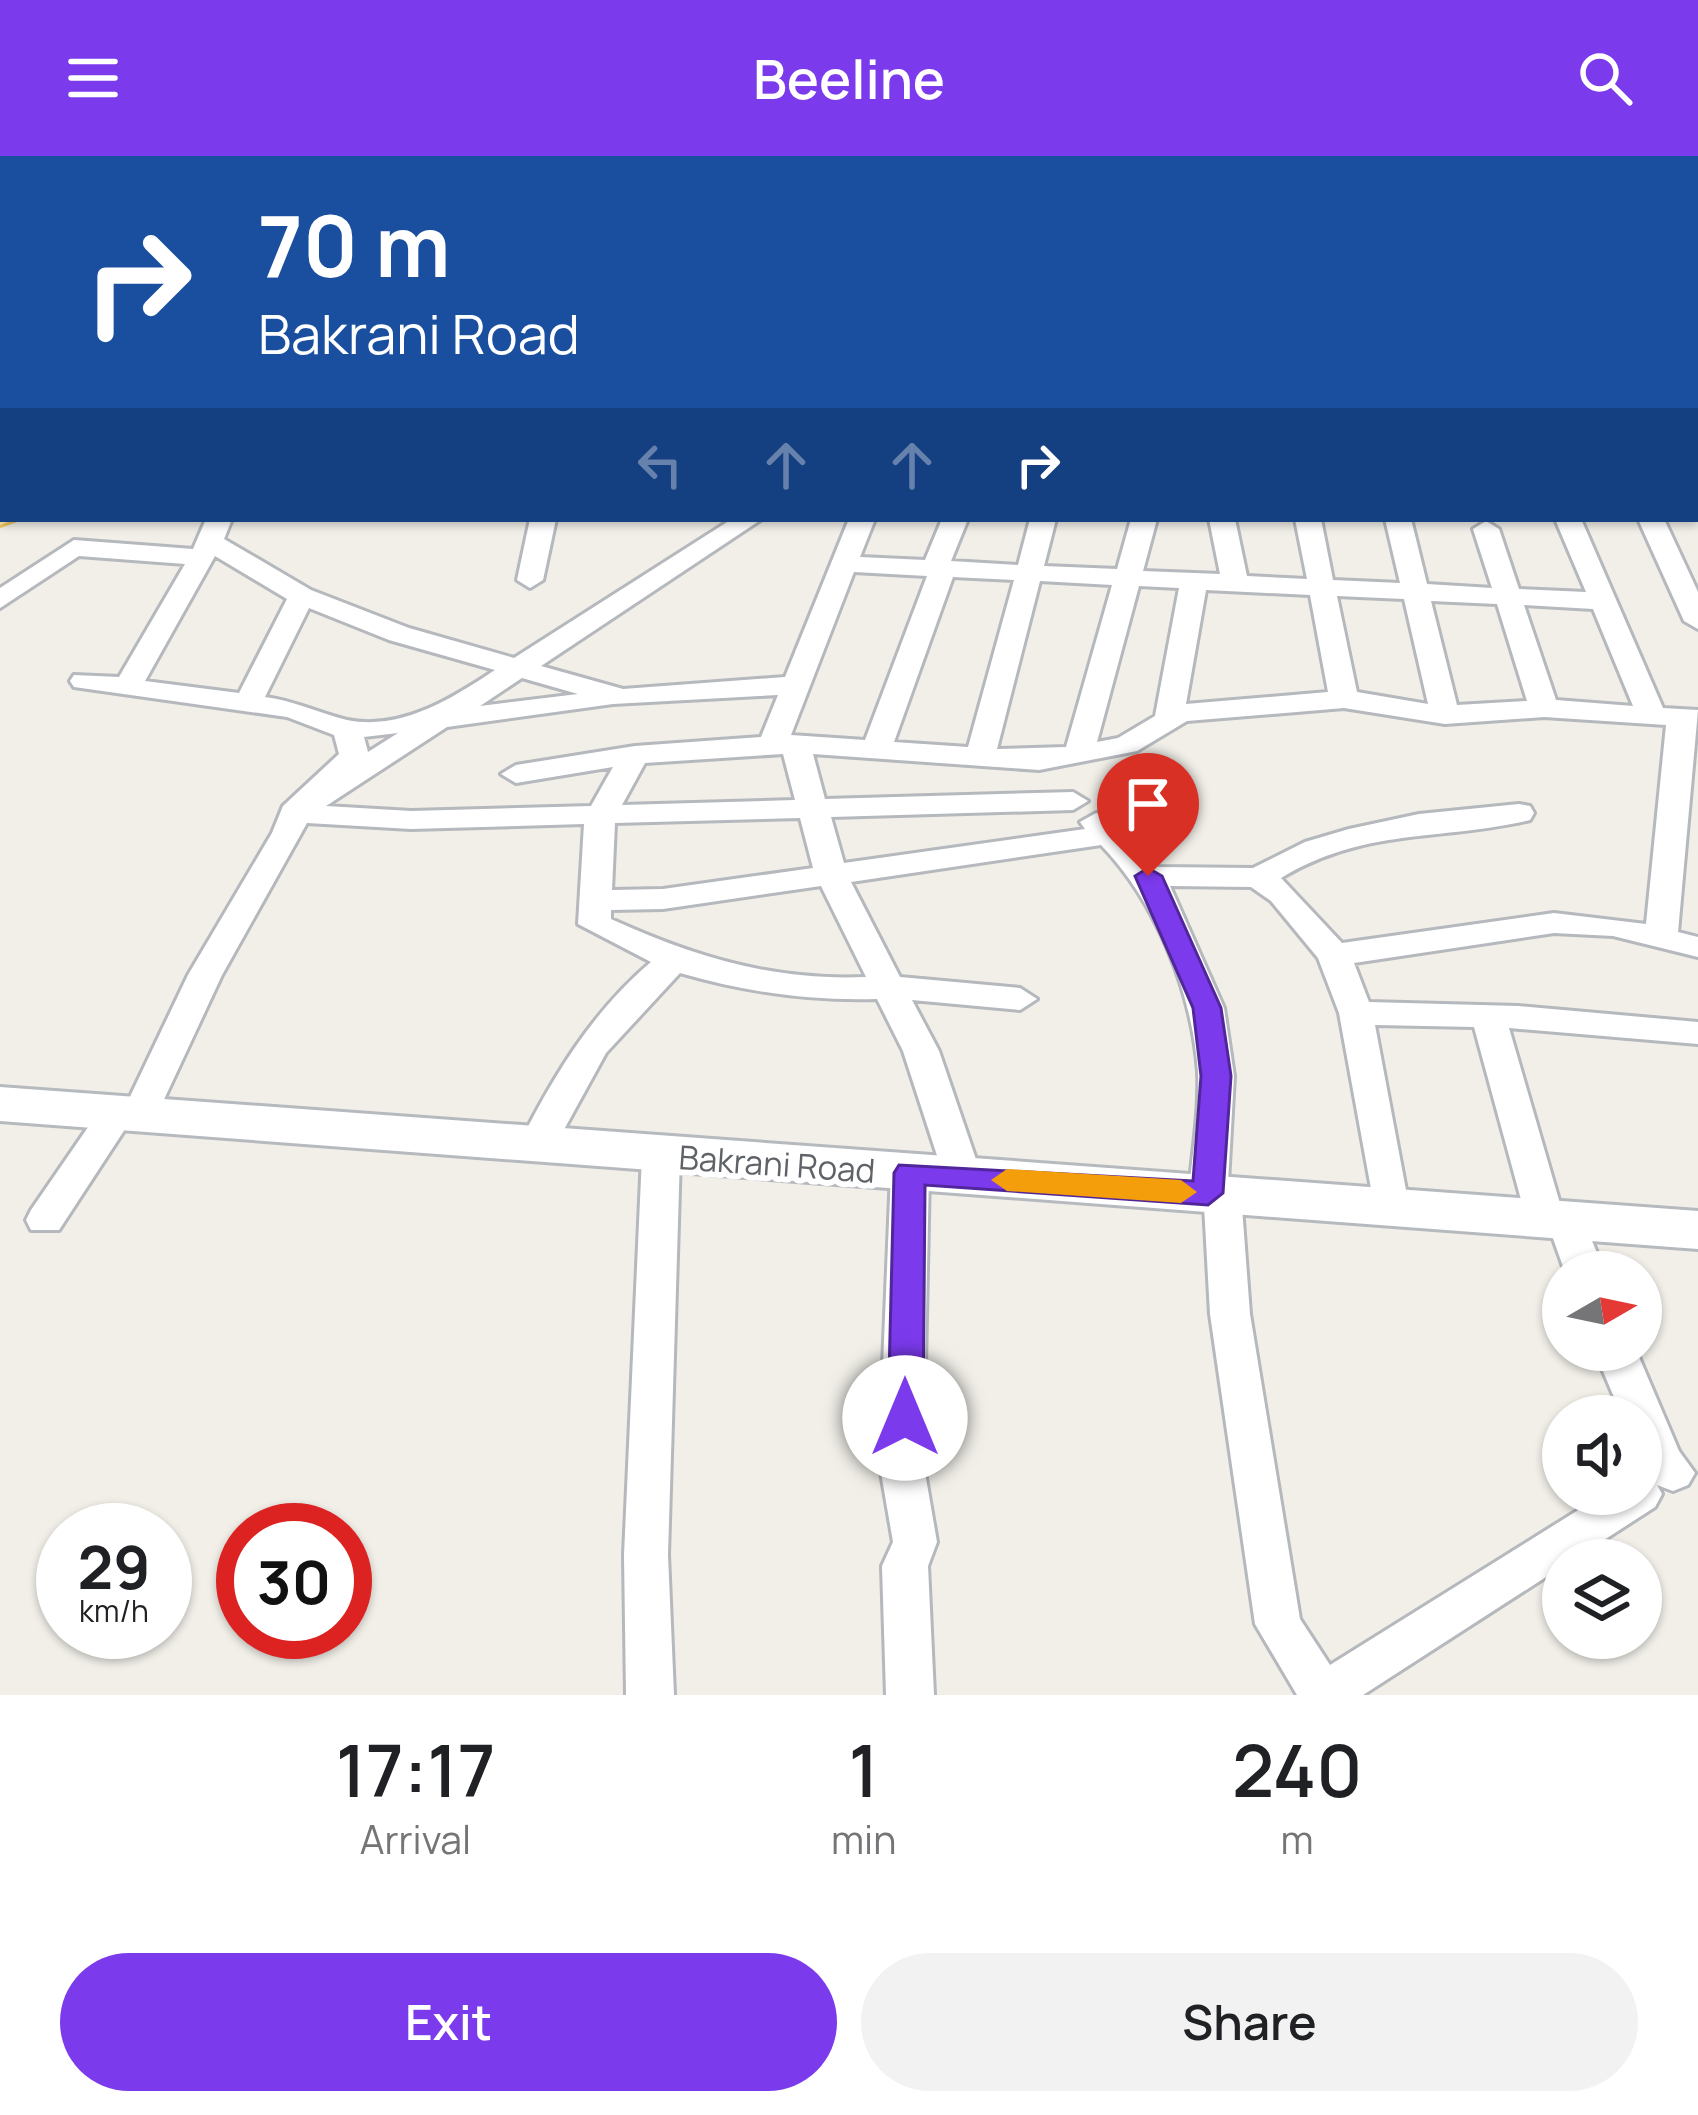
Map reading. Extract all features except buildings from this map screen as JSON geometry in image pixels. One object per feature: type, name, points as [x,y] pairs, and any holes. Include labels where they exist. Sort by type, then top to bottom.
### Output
[{"type":"street","points":[[530,580],[542,522]]},
{"type":"street","points":[[294,813],[744,522]]},
{"type":"street","points":[[861,522],[793,685],[784,745],[814,808],[831,874],[893,987],[946,1119],[963,1177]]},
{"type":"street","points":[[878,746],[954,522]]},
{"type":"street","points":[[980,757],[1041,522]]},
{"type":"street","points":[[1078,757],[1143,522]]},
{"type":"street","points":[[1223,522],[1235,582]]},
{"type":"street","points":[[1309,522],[1344,699]]},
{"type":"street","points":[[1399,522],[1419,590],[1445,715]]},
{"type":"street","points":[[1569,522],[1604,602],[1677,718],[1661,938]]},
{"type":"street","points":[[1652,522],[1698,621]]},
{"type":"street","points":[[1486,530],[1544,708]]},
{"type":"street","points":[[0,600],[74,548],[210,540],[302,596],[515,670],[622,698]]},
{"type":"street","points":[[128,686],[210,540]]},
{"type":"street","points":[[0,562],[47,564]]},
{"type":"street","points":[[843,564],[1604,602]]},
{"type":"street","points":[[1169,720],[1193,580]]},
{"type":"street","points":[[248,703],[302,596]]},
{"type":"street","points":[[84,681],[292,709],[348,730],[622,698],[793,685]]},
{"type":"street","points":[[516,774],[635,755],[784,745],[878,746],[1039,761],[1127,745],[1169,720],[1200,710],[1344,699],[1445,715],[1544,708],[1677,718]]},
{"type":"street","points":[[45,1220],[128,1113],[289,833],[294,813],[354,756],[348,730]]},
{"type":"street","points":[[635,755],[599,816],[599,900],[594,924],[674,960],[740,979],[817,990],[893,987],[1020,999]]},
{"type":"street","points":[[1039,761],[1148,876],[1207,1008],[1216,1076],[1215,1194],[1278,1624],[1323,1695],[1663,1479],[1662,1462],[1625,1371]]},
{"type":"street","points":[[294,813],[411,820],[1073,801]]},
{"type":"street","points":[[1259,878],[1287,858],[1396,826],[1519,814]]},
{"type":"street","points":[[599,900],[663,899],[1109,835]]},
{"type":"street","points":[[1148,876],[1259,878],[1282,894],[1334,955],[1356,1013],[1390,1206]]},
{"type":"street","points":[[1334,955],[1554,923],[1612,926],[1698,947]]},
{"type":"street","points":[[537,1146],[574,1067],[609,1020],[674,960]]},
{"type":"street","points":[[1356,1013],[1488,1016],[1698,1033]]},
{"type":"street","points":[[1488,1016],[1555,1219],[1573,1251]]},
{"type":"street","name":"Bakrani Road","points":[[0,1104],[1698,1230]]},
{"type":"street","points":[[650,1695],[646,1556],[661,1156]]},
{"type":"street","points":[[910,1173],[901,1461],[915,1542],[905,1566],[910,1695]]},
{"type":"slow traffic","points":[[1007,1180],[1181,1192]]},
{"type":"route","points":[[905,1418],[910,1173],[1208,1193],[1216,1076],[1207,1008],[1148,876]]}]
